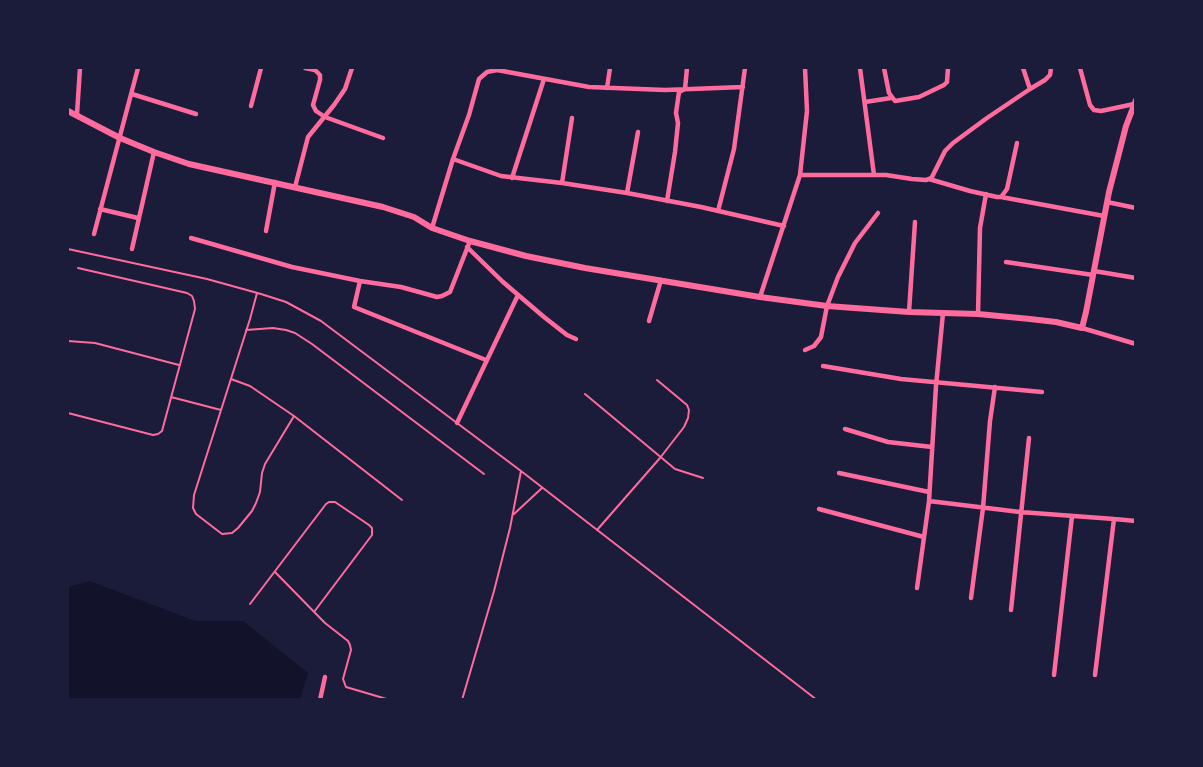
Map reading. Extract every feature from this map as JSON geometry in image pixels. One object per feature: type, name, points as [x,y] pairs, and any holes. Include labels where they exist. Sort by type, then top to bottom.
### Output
[{"type":"street","points":[[77,114],[80,68]]},
{"type":"street","points":[[94,234],[138,68]]},
{"type":"street","points":[[251,106],[261,68]]},
{"type":"street","points":[[305,68],[315,70],[320,75],[313,105],[316,111],[325,117],[383,138]]},
{"type":"street","points":[[295,187],[308,137],[345,89],[352,68]]},
{"type":"street","points":[[607,88],[610,68]]},
{"type":"street","points":[[686,89],[687,68]]},
{"type":"street","points":[[718,211],[734,149],[745,68]]},
{"type":"street","points":[[760,297],[800,175],[807,111],[805,68]]},
{"type":"street","points":[[860,68],[874,175]]},
{"type":"street","points":[[884,68],[891,98]]},
{"type":"street","points":[[865,102],[891,98],[900,101],[919,97],[947,81],[948,68]]},
{"type":"street","points":[[1023,68],[1030,89]]},
{"type":"street","points":[[929,179],[945,151],[953,143],[1045,80],[1050,75],[1051,68]]},
{"type":"street","points":[[1080,68],[1090,105],[1094,110],[1134,107],[1126,126],[1107,202],[1082,328]]},
{"type":"street","points":[[432,228],[479,79],[487,72],[501,69],[589,87],[665,90],[743,87]]},
{"type":"street","points":[[512,178],[544,79]]},
{"type":"street","points":[[667,201],[675,152],[679,92],[686,89]]},
{"type":"street","points":[[132,94],[196,114]]},
{"type":"street","points":[[68,111],[120,138],[189,164],[383,207],[414,217],[468,244],[585,268],[760,297],[828,306],[978,314],[1056,322],[1136,344]]},
{"type":"street","points":[[562,183],[572,118]]},
{"type":"street","points":[[627,193],[638,132]]},
{"type":"street","points":[[1001,197],[1007,189],[1017,143]]},
{"type":"street","points":[[132,249],[154,152]]},
{"type":"street","points":[[453,159],[501,176],[627,193],[784,226]]},
{"type":"street","points":[[800,175],[886,175],[929,179],[986,194],[1104,216]]},
{"type":"street","points":[[266,231],[275,182]]},
{"type":"street","points":[[978,314],[980,228],[986,194]]},
{"type":"street","points":[[1107,202],[1136,208]]},
{"type":"street","points":[[100,208],[138,218]]},
{"type":"street","points":[[805,350],[814,346],[821,337],[828,306],[846,259],[878,213]]},
{"type":"street","points":[[909,312],[915,222]]},
{"type":"street","points":[[191,238],[292,267],[401,287],[437,297],[450,292],[468,244]]},
{"type":"street","points":[[468,244],[518,295],[567,335],[576,339]]},
{"type":"street","points":[[1006,262],[1136,278]]},
{"type":"street","points":[[649,321],[661,280]]},
{"type":"street","points":[[360,281],[354,307],[486,360]]},
{"type":"street","points":[[457,423],[518,295]]},
{"type":"street","points":[[917,588],[930,492],[936,382],[943,313]]},
{"type":"street","points":[[823,366],[902,379],[1042,392]]},
{"type":"street","points":[[971,598],[995,387]]},
{"type":"street","points":[[845,429],[888,442],[932,447]]},
{"type":"street","points":[[1011,610],[1029,438]]},
{"type":"street","points":[[839,472],[930,492]]},
{"type":"street","points":[[929,501],[1020,512],[1136,521]]},
{"type":"street","points":[[819,509],[924,537]]},
{"type":"street","points":[[1054,675],[1072,516]]},
{"type":"street","points":[[1095,675],[1114,519]]},
{"type":"street","points":[[320,699],[325,677]]},
{"type":"lane","points":[[68,249],[207,279],[257,293],[286,302],[321,321],[521,471],[817,699]]},
{"type":"lane","points":[[68,413],[153,435],[162,431],[195,309],[192,296],[187,293],[78,268]]},
{"type":"lane","points":[[257,293],[194,495],[193,508],[196,514],[222,534],[232,533],[238,528],[252,511],[260,492],[265,464],[294,416]]},
{"type":"lane","points":[[246,330],[273,328],[295,333],[484,474]]},
{"type":"lane","points":[[68,341],[95,344],[179,365]]},
{"type":"lane","points":[[230,379],[250,386],[294,416],[402,500]]},
{"type":"lane","points":[[597,530],[660,458],[684,427],[688,418],[687,405],[657,380]]},
{"type":"lane","points":[[585,394],[675,470],[703,478]]},
{"type":"lane","points":[[171,397],[221,410]]},
{"type":"lane","points":[[462,699],[514,514],[521,471]]},
{"type":"lane","points":[[514,514],[542,488]]},
{"type":"lane","points":[[250,604],[326,504],[335,502],[369,525],[372,528],[372,534],[314,612]]},
{"type":"lane","points":[[275,572],[350,645],[351,650],[343,679],[346,687],[390,699]]},
{"type":"shaded area","points":[[90,581],[195,621],[243,621],[308,673],[300,699],[68,699],[68,587]]}]
